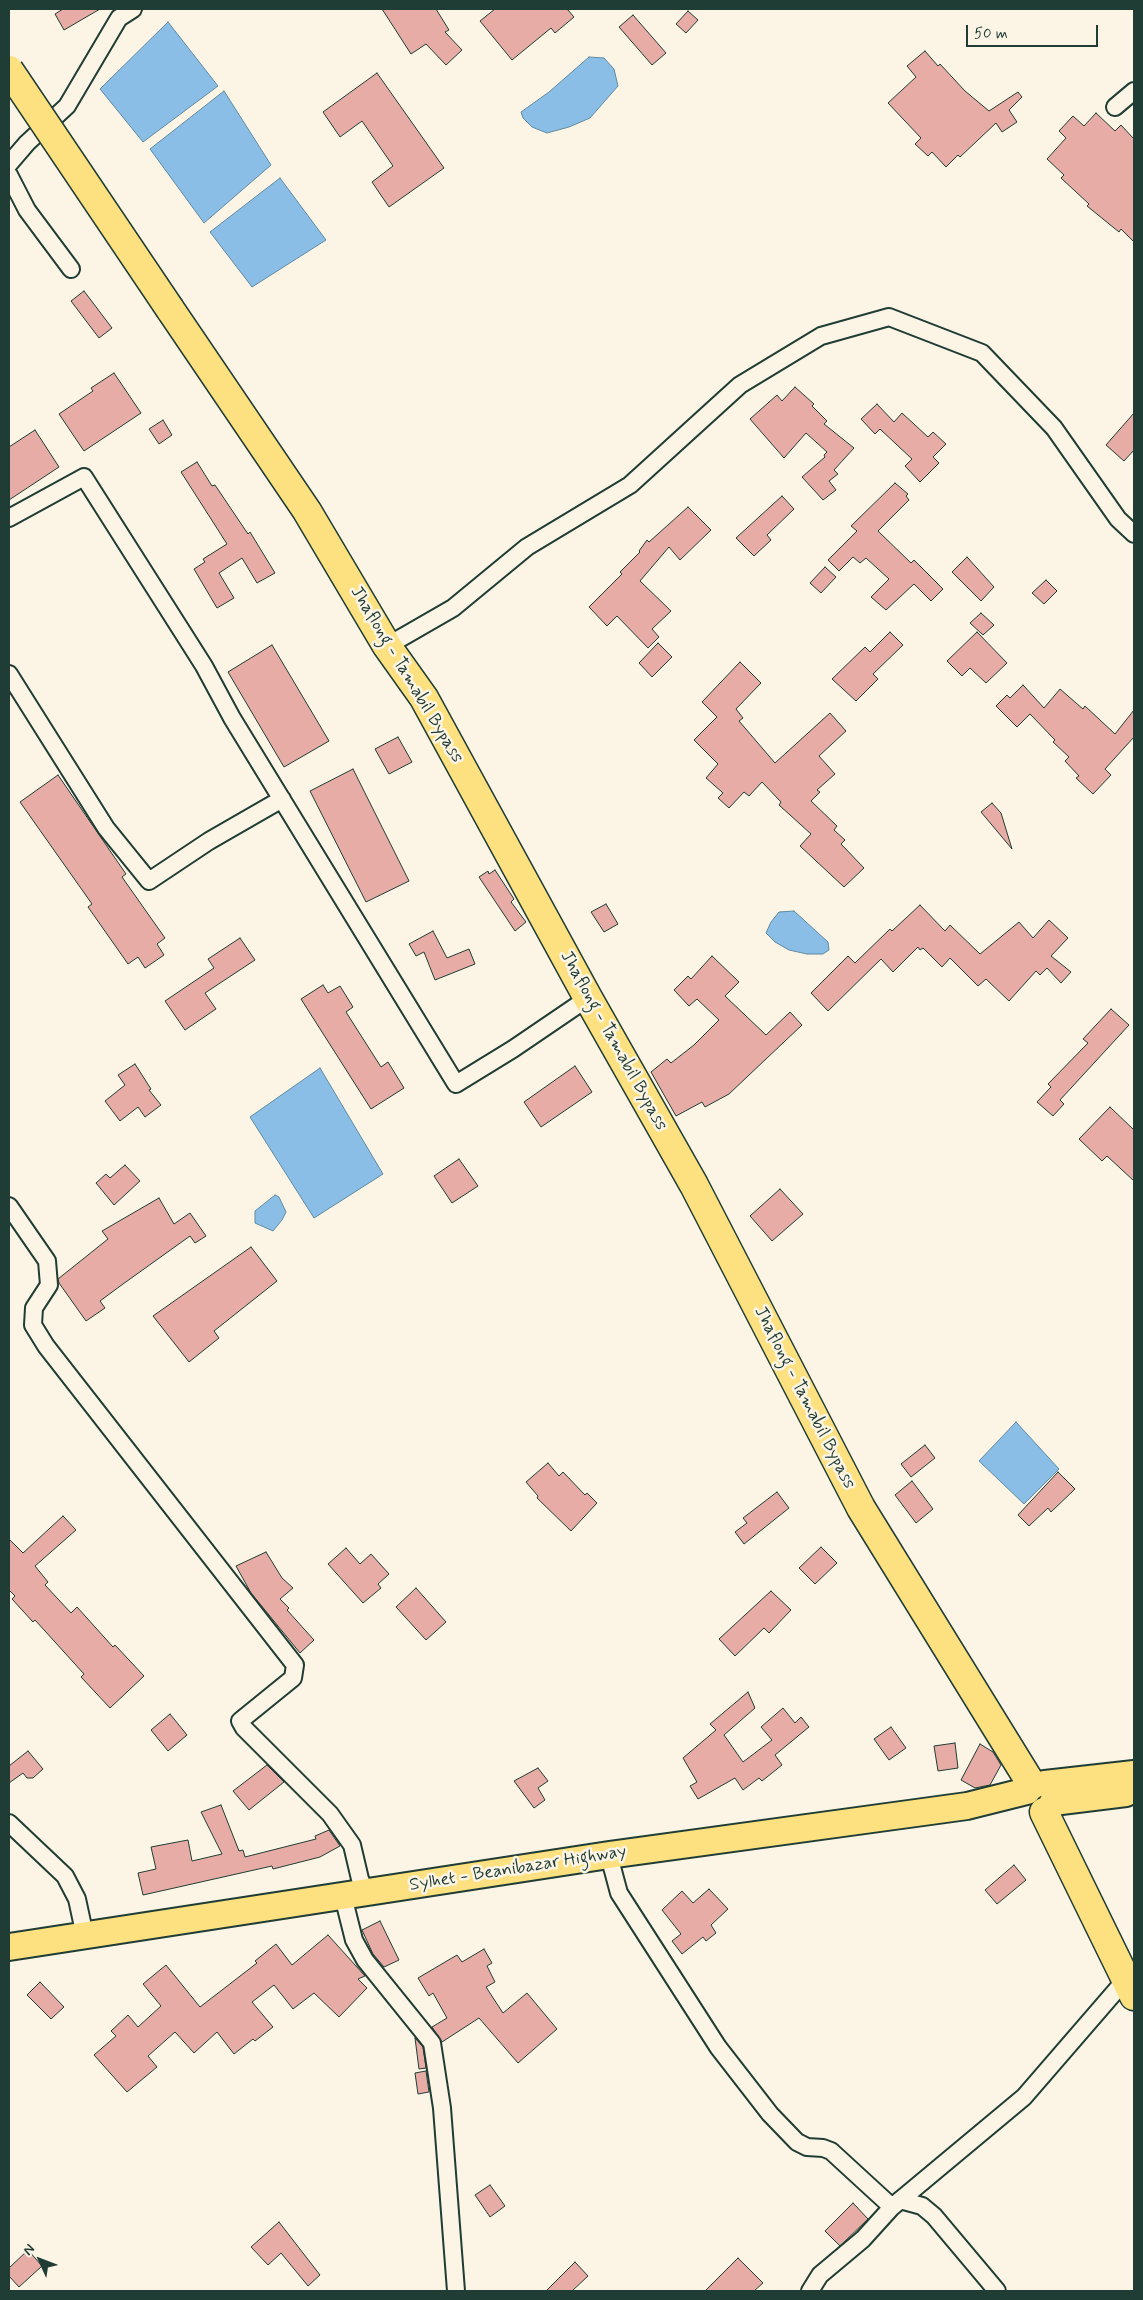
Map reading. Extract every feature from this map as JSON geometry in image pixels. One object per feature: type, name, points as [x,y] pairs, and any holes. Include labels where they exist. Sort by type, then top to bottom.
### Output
[{"type":"highway","name":"Jhaflong - Tamabil Bypass","points":[[9,70],[307,511],[387,646],[424,698],[588,998],[694,1185],[861,1508],[1038,1797],[1130,1987]]},
{"type":"main road","points":[[1038,1797],[1134,1774]]},
{"type":"main road","points":[[1038,1797],[1134,1792]]},
{"type":"main road","name":"Sylhet - Beanibazar Highway","points":[[9,1960],[612,1868],[971,1818],[1038,1797]]},
{"type":"main road","name":"Sylhet - Beanibazar Highway","points":[[9,1947],[610,1855],[1038,1797]]},
{"type":"street","points":[[9,164],[27,143],[67,106],[119,18],[133,9]]},
{"type":"street","points":[[1115,107],[1134,91]]},
{"type":"street","points":[[9,175],[27,210],[71,269]]},
{"type":"street","points":[[387,646],[454,608],[527,547],[630,485],[740,385],[821,336],[889,317],[982,353],[1054,428],[1118,519],[1134,534]]},
{"type":"street","points":[[9,518],[84,477],[204,666],[232,718],[456,1084],[513,1049],[588,998]]},
{"type":"street","points":[[9,674],[106,828],[149,881],[209,841],[282,799]]},
{"type":"street","points":[[9,1206],[47,1261],[48,1285],[34,1308],[33,1324],[46,1346],[295,1665],[292,1678],[240,1721],[244,1728],[330,1814],[352,1845],[360,1879],[366,1892]]},
{"type":"street","points":[[9,1823],[66,1876],[77,1899],[85,1936]]},
{"type":"street","points":[[612,1868],[619,1893],[718,2047],[770,2114],[797,2142],[807,2147],[823,2148],[831,2151],[896,2204],[922,2206],[934,2216],[997,2291]]},
{"type":"street","points":[[346,1908],[354,1940],[365,1960],[432,2043],[442,2108],[456,2291]]},
{"type":"street","points":[[810,2291],[820,2275],[863,2240],[896,2204],[1024,2097],[1130,1987]]},
{"type":"water","points":[[168,22],[218,86],[143,142],[100,89]]},
{"type":"water","points":[[589,57],[604,58],[614,69],[618,86],[590,118],[569,127],[547,133],[532,127],[523,118],[521,112],[549,92]]},
{"type":"water","points":[[224,91],[271,165],[204,223],[150,149]]},
{"type":"water","points":[[280,178],[326,240],[252,287],[210,232]]},
{"type":"water","points":[[794,911],[828,942],[829,950],[823,954],[807,954],[789,950],[775,942],[766,933],[771,922],[779,912]]},
{"type":"water","points":[[320,1068],[383,1174],[314,1218],[250,1117]]},
{"type":"water","points":[[275,1195],[279,1197],[286,1212],[273,1231],[255,1223],[255,1211]]},
{"type":"water","points":[[1016,1422],[1059,1469],[1024,1504],[979,1461]]},
{"type":"building","points":[[63,9],[100,9],[64,30],[55,14]]},
{"type":"building","points":[[382,9],[436,9],[449,30],[445,32],[462,50],[446,65],[426,44],[411,54]]},
{"type":"building","points":[[495,9],[567,9],[574,17],[555,33],[551,28],[512,60],[480,21]]},
{"type":"building","points":[[688,11],[698,20],[686,33],[676,24]]},
{"type":"building","points":[[633,15],[666,53],[652,65],[619,27]]},
{"type":"building","points":[[925,51],[938,66],[940,64],[965,91],[989,111],[1018,92],[1022,97],[1009,110],[1017,122],[1002,132],[996,123],[960,157],[958,155],[946,167],[932,152],[928,156],[915,144],[921,138],[888,103],[916,77],[907,66]]},
{"type":"building","points":[[377,73],[444,168],[389,207],[372,182],[393,166],[362,121],[340,137],[323,112]]},
{"type":"building","points":[[1096,113],[1115,131],[1121,125],[1134,139],[1134,242],[1121,229],[1119,232],[1087,206],[1089,204],[1061,178],[1064,175],[1047,159],[1066,138],[1059,131],[1073,116],[1084,126]]},
{"type":"building","points":[[84,291],[112,328],[99,338],[71,301]]},
{"type":"building","points":[[114,373],[141,413],[84,451],[59,414],[93,391],[91,388]]},
{"type":"building","points":[[795,387],[814,404],[812,406],[827,421],[824,424],[854,448],[834,470],[838,474],[829,481],[836,490],[823,500],[802,477],[825,457],[824,455],[827,452],[806,433],[784,458],[750,419],[777,395],[782,401]]},
{"type":"building","points":[[877,404],[894,422],[902,413],[928,437],[933,432],[946,444],[933,457],[939,463],[920,482],[905,466],[912,459],[880,429],[875,434],[861,419]]},
{"type":"building","points":[[1134,413],[1134,450],[1124,461],[1106,445]]},
{"type":"building","points":[[163,420],[172,435],[159,444],[149,429]]},
{"type":"building","points":[[35,430],[59,467],[9,500],[9,447]]},
{"type":"building","points":[[197,462],[212,486],[215,485],[248,534],[250,532],[275,573],[257,583],[242,558],[219,573],[234,598],[217,608],[194,569],[205,562],[203,559],[227,544],[181,472]]},
{"type":"building","points":[[895,483],[908,494],[906,496],[909,500],[878,531],[911,563],[914,560],[943,589],[931,601],[914,584],[886,610],[871,597],[889,579],[866,558],[860,563],[853,557],[839,571],[828,560],[857,531],[851,526]]},
{"type":"building","points":[[782,496],[794,509],[767,535],[771,540],[754,556],[736,538]]},
{"type":"building","points":[[688,507],[711,530],[680,560],[669,547],[640,581],[671,611],[652,629],[659,637],[648,648],[617,616],[607,626],[589,607],[622,574],[620,572],[640,552],[647,540],[649,542]]},
{"type":"building","points":[[967,557],[994,587],[981,601],[952,572]]},
{"type":"building","points":[[825,567],[836,577],[821,593],[810,583]]},
{"type":"building","points":[[1046,580],[1057,591],[1044,604],[1032,593]]},
{"type":"building","points":[[981,613],[994,625],[983,635],[970,623]]},
{"type":"building","points":[[890,632],[903,645],[873,674],[878,679],[856,701],[832,679],[865,647],[870,652]]},
{"type":"building","points":[[977,632],[1007,663],[986,683],[970,668],[962,676],[947,661]]},
{"type":"building","points":[[658,643],[672,657],[652,677],[639,663]]},
{"type":"building","points":[[272,645],[329,741],[284,767],[228,672]]},
{"type":"building","points":[[740,662],[761,683],[736,709],[743,718],[739,721],[775,763],[830,713],[846,731],[819,756],[835,774],[817,790],[820,792],[811,801],[837,826],[834,830],[845,840],[841,844],[864,868],[844,887],[800,846],[811,834],[779,805],[781,802],[762,782],[749,796],[744,792],[729,808],[718,798],[723,793],[706,778],[718,764],[694,740],[717,717],[702,702]]},
{"type":"building","points":[[1023,685],[1044,708],[1060,689],[1083,709],[1085,706],[1115,734],[1134,710],[1134,737],[1105,769],[1111,775],[1093,794],[1076,778],[1079,776],[1065,761],[1069,757],[1053,742],[1055,740],[1030,714],[1017,727],[996,706],[1007,695],[1010,698]]},
{"type":"building","points":[[398,737],[412,762],[389,774],[375,749]]},
{"type":"building","points":[[353,769],[409,881],[366,902],[310,791]]},
{"type":"building","points":[[58,775],[126,874],[122,877],[165,938],[157,944],[164,955],[145,968],[138,957],[128,964],[88,907],[92,904],[20,802]]},
{"type":"building","points":[[992,803],[1001,813],[1012,849],[981,812]]},
{"type":"building","points":[[495,870],[514,899],[511,902],[526,922],[515,931],[479,877],[488,871],[489,874]]},
{"type":"building","points":[[606,904],[618,924],[604,932],[591,912]]},
{"type":"building","points":[[920,905],[945,931],[950,925],[980,954],[1019,922],[1033,938],[1049,920],[1068,938],[1051,956],[1071,972],[1061,983],[1047,968],[1040,975],[1036,971],[1009,1001],[986,979],[978,986],[950,958],[942,967],[923,948],[920,950],[918,947],[893,972],[881,959],[828,1011],[811,993],[848,956],[855,963],[890,929],[892,931]]},
{"type":"building","points":[[433,931],[447,958],[469,949],[475,964],[435,980],[424,952],[416,956],[409,944]]},
{"type":"building","points":[[240,938],[255,960],[205,993],[216,1009],[185,1030],[165,1001],[214,968],[208,959]]},
{"type":"building","points":[[712,956],[739,982],[725,996],[766,1035],[790,1012],[802,1025],[729,1094],[705,1107],[702,1102],[676,1116],[651,1072],[667,1059],[671,1063],[694,1045],[719,1020],[697,999],[689,1006],[674,990],[688,976],[691,979]]},
{"type":"building","points":[[323,985],[328,993],[340,986],[353,1007],[346,1012],[381,1067],[388,1062],[404,1088],[371,1109],[301,999]]},
{"type":"building","points":[[1111,1009],[1129,1025],[1060,1100],[1064,1104],[1053,1116],[1037,1102],[1051,1087],[1048,1084],[1088,1043],[1083,1039]]},
{"type":"building","points":[[135,1064],[151,1089],[149,1090],[161,1105],[145,1117],[138,1107],[120,1121],[105,1101],[125,1085],[118,1075]]},
{"type":"building","points":[[575,1066],[592,1092],[541,1127],[524,1102]]},
{"type":"building","points":[[1110,1107],[1134,1130],[1134,1181],[1107,1156],[1102,1161],[1079,1139]]},
{"type":"building","points":[[459,1159],[478,1186],[452,1203],[434,1176]]},
{"type":"building","points":[[125,1165],[140,1181],[114,1205],[96,1183],[106,1174],[110,1178]]},
{"type":"building","points":[[780,1189],[803,1214],[772,1241],[750,1216]]},
{"type":"building","points":[[159,1198],[174,1224],[190,1213],[206,1236],[195,1243],[190,1236],[100,1301],[105,1308],[86,1321],[58,1279],[108,1239],[102,1231]]},
{"type":"building","points":[[251,1247],[277,1281],[214,1331],[219,1338],[189,1362],[153,1316]]},
{"type":"building","points":[[925,1445],[935,1458],[911,1477],[901,1464]]},
{"type":"building","points":[[548,1463],[559,1476],[563,1472],[585,1495],[587,1493],[597,1503],[571,1531],[537,1498],[538,1496],[526,1482]]},
{"type":"building","points":[[1058,1472],[1075,1489],[1051,1512],[1048,1508],[1029,1526],[1018,1515]]},
{"type":"building","points":[[912,1481],[933,1509],[916,1523],[895,1495]]},
{"type":"building","points":[[777,1492],[789,1508],[744,1544],[735,1532],[747,1523],[743,1518]]},
{"type":"building","points":[[63,1516],[76,1530],[35,1566],[48,1582],[45,1585],[71,1613],[77,1607],[113,1647],[115,1645],[144,1676],[110,1708],[81,1677],[84,1674],[35,1620],[33,1622],[12,1599],[15,1596],[9,1590],[9,1539],[23,1553]]},
{"type":"building","points":[[821,1547],[837,1563],[815,1584],[799,1568]]},
{"type":"building","points":[[346,1548],[360,1564],[371,1554],[389,1574],[378,1584],[381,1588],[363,1603],[328,1564]]},
{"type":"building","points":[[266,1552],[282,1578],[293,1588],[280,1599],[289,1608],[287,1610],[314,1640],[300,1653],[251,1593],[236,1566]]},
{"type":"building","points":[[416,1588],[446,1622],[426,1640],[396,1607]]},
{"type":"building","points":[[771,1591],[791,1610],[769,1633],[764,1628],[735,1656],[719,1639]]},
{"type":"building","points":[[748,1692],[755,1708],[724,1735],[743,1762],[772,1740],[761,1727],[783,1708],[795,1723],[801,1717],[809,1727],[775,1755],[782,1765],[762,1781],[759,1778],[743,1790],[735,1778],[698,1799],[690,1786],[697,1782],[683,1758],[716,1730],[710,1724]]},
{"type":"building","points":[[170,1714],[187,1735],[168,1751],[151,1730]]},
{"type":"building","points":[[891,1727],[906,1748],[889,1760],[874,1739]]},
{"type":"building","points":[[955,1743],[958,1768],[938,1771],[934,1746]]},
{"type":"building","points":[[980,1744],[993,1752],[1001,1765],[990,1785],[975,1788],[961,1780]]},
{"type":"building","points":[[28,1751],[43,1769],[33,1778],[27,1778],[23,1773],[9,1783],[9,1766]]},
{"type":"building","points":[[267,1765],[284,1782],[249,1810],[233,1791]]},
{"type":"building","points":[[538,1768],[548,1781],[538,1788],[545,1800],[534,1808],[514,1781]]},
{"type":"building","points":[[221,1805],[239,1851],[243,1850],[245,1857],[316,1839],[315,1836],[329,1830],[340,1846],[320,1857],[273,1869],[272,1866],[143,1895],[138,1873],[156,1869],[151,1847],[188,1840],[192,1861],[222,1854],[201,1812]]},
{"type":"building","points":[[1014,1865],[1026,1880],[997,1904],[985,1890]]},
{"type":"building","points":[[709,1889],[728,1909],[711,1925],[716,1933],[706,1941],[703,1937],[682,1954],[672,1941],[681,1934],[662,1910],[682,1891],[693,1903]]},
{"type":"building","points":[[380,1921],[399,1960],[384,1967],[373,1954],[362,1930]]},
{"type":"building","points":[[328,1935],[365,1976],[358,1979],[367,1988],[339,2017],[314,1993],[293,2009],[274,1985],[252,2002],[273,2027],[255,2041],[253,2039],[234,2054],[217,2032],[194,2053],[175,2032],[148,2056],[157,2067],[127,2092],[94,2055],[116,2036],[111,2031],[128,2015],[138,2027],[161,2006],[143,1984],[166,1965],[200,2007],[257,1963],[255,1961],[276,1944],[292,1965]]},
{"type":"building","points":[[484,1949],[492,1963],[487,1966],[495,1982],[486,1987],[503,2013],[527,1993],[557,2029],[518,2063],[479,2018],[442,2042],[432,2027],[447,2018],[433,1993],[429,1996],[418,1978],[457,1955],[462,1962]]},
{"type":"building","points":[[40,1982],[64,2007],[51,2019],[27,1995]]},
{"type":"building","points":[[415,2038],[423,2047],[426,2068],[419,2069]]},
{"type":"building","points":[[426,2071],[429,2092],[418,2094],[415,2073]]},
{"type":"building","points":[[490,2185],[505,2206],[490,2217],[475,2195]]},
{"type":"building","points":[[853,2203],[868,2219],[840,2246],[825,2231]]},
{"type":"building","points":[[279,2222],[320,2275],[308,2286],[281,2253],[268,2265],[251,2247]]},
{"type":"building","points":[[28,2250],[42,2266],[19,2287],[9,2276],[9,2268]]},
{"type":"building","points":[[738,2258],[763,2283],[754,2291],[705,2291]]},
{"type":"building","points":[[575,2262],[588,2276],[572,2291],[546,2291]]}]
